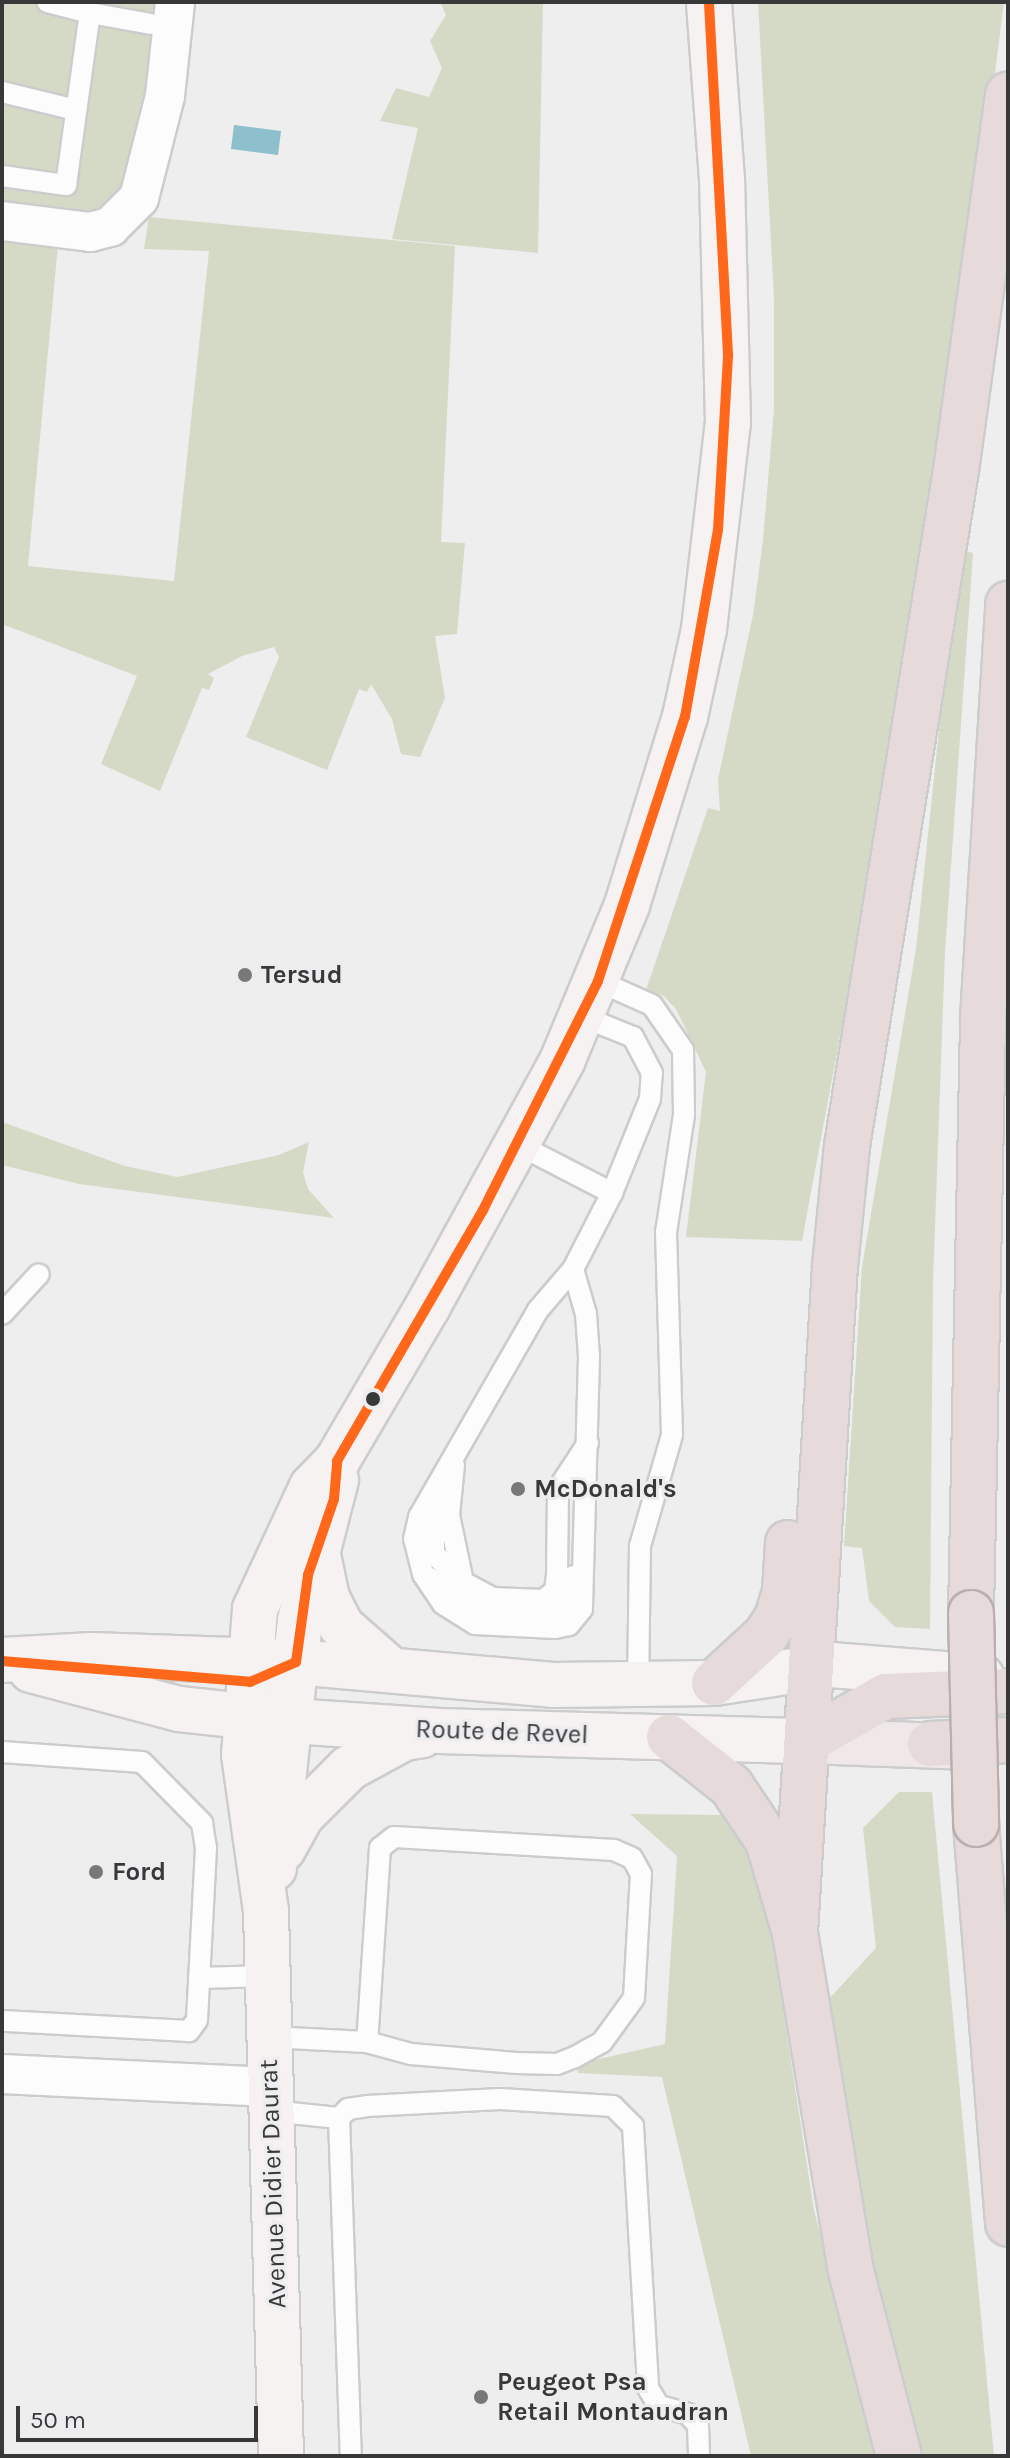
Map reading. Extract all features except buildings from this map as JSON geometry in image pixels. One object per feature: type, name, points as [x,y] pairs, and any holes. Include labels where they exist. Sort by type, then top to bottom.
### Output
[{"type":"highway","points":[[795,1933],[835,1266],[847,1146],[956,470],[1008,95]]},
{"type":"highway","points":[[1008,604],[983,1018],[971,1613],[976,1824],[1008,2224]]},
{"type":"highway","points":[[714,1683],[766,1635],[785,1592],[797,1403],[808,1340],[835,1266]]},
{"type":"highway","points":[[807,1741],[886,1696],[1008,1691]]},
{"type":"highway","points":[[669,1737],[731,1786],[755,1817],[768,1841],[795,1933],[850,2267],[899,2456]]},
{"type":"highway","points":[[930,1744],[1008,1740]]},
{"type":"main road","points":[[337,1461],[519,1145],[590,998],[627,905],[685,717],[718,530],[728,423],[727,316],[709,2]]},
{"type":"main road","name":"Avenue Didier Daurat","points":[[266,1911],[275,1863],[293,1693],[317,1545],[334,1499],[337,1461]]},
{"type":"main road","name":"Avenue Didier Daurat","points":[[281,2456],[266,1911],[244,1755],[255,1609],[312,1487],[337,1461]]},
{"type":"main road","points":[[317,1545],[327,1598],[341,1626],[391,1670]]},
{"type":"main road","name":"Route de Revel","points":[[2,1661],[92,1655],[293,1693],[440,1731],[930,1744],[1008,1750]]},
{"type":"main road","name":"Route de Revel","points":[[249,1686],[293,1693],[391,1670],[553,1685],[638,1686],[714,1683],[831,1665],[1008,1679]]},
{"type":"main road","points":[[293,1693],[515,1696],[553,1685]]},
{"type":"main road","name":"Avenue Didier Daurat","points":[[275,1863],[302,1815],[360,1760],[404,1738],[440,1731]]},
{"type":"street","points":[[2,221],[90,232],[110,227],[139,198],[165,96],[163,13]]},
{"type":"street","points":[[2,2074],[270,2099]]},
{"type":"lane","points":[[47,2],[90,13],[163,13]]},
{"type":"lane","points":[[2,176],[66,185],[90,13]]},
{"type":"lane","points":[[2,92],[76,110]]},
{"type":"lane","points":[[573,1269],[586,1314],[589,1442],[582,1609],[569,1625],[475,1624],[443,1604],[423,1574],[414,1539],[419,1517],[538,1310],[573,1269],[612,1193],[650,1099],[652,1073],[633,1037],[590,998]]},
{"type":"lane","points":[[590,998],[652,1005],[683,1050],[684,1115],[666,1232],[672,1435],[640,1546],[638,1686]]},
{"type":"lane","points":[[519,1145],[612,1193]]},
{"type":"lane","points":[[2,1314],[39,1274]]},
{"type":"lane","points":[[459,1445],[448,1486],[463,1582],[478,1593],[519,1602],[543,1600],[555,1591],[558,1489],[589,1442]]},
{"type":"lane","points":[[2,1752],[142,1762],[202,1823],[206,1848],[197,2020],[189,2031],[2,2021]]},
{"type":"lane","points":[[269,2037],[367,2042],[411,2054],[557,2064],[602,2042],[634,1998],[641,1874],[632,1858],[614,1850],[394,1837],[380,1848],[367,2042]]},
{"type":"lane","points":[[199,1978],[268,1976]]},
{"type":"lane","points":[[270,2099],[339,2118]]},
{"type":"lane","points":[[351,2456],[339,2118],[348,2109],[367,2106],[500,2099],[613,2106],[633,2126],[648,2388],[659,2406],[688,2414],[698,2425],[699,2456]]},
{"type":"green space","points":[[2,2],[156,2],[161,7],[140,157],[126,188],[100,211],[66,216],[2,207]]},
{"type":"green space","points":[[440,2],[543,2],[538,253],[392,239],[418,128],[380,121],[396,88],[429,97],[442,68],[430,41],[446,15]]},
{"type":"green space","points":[[758,2],[1004,2],[943,481],[802,1241],[686,1237],[706,1072],[676,1009],[664,996],[646,990],[708,808],[720,811],[718,779],[753,615],[763,540],[774,408],[774,299]]},
{"type":"green space","points":[[149,217],[455,246],[441,542],[465,543],[457,634],[435,636],[445,698],[420,757],[401,754],[392,719],[371,684],[367,692],[359,689],[327,770],[246,737],[279,657],[274,647],[242,656],[208,674],[214,678],[209,690],[202,688],[160,791],[101,764],[137,676],[2,624],[2,239],[58,245],[28,566],[174,581],[209,251],[144,249]]},
{"type":"green space","points":[[965,551],[973,553],[945,952],[933,1282],[930,1629],[895,1627],[869,1601],[862,1548],[844,1546],[862,1267],[916,949],[948,644]]},
{"type":"green space","points":[[2,1122],[125,1166],[177,1177],[279,1155],[309,1142],[303,1173],[308,1189],[334,1218],[79,1184],[2,1165]]},
{"type":"green space","points":[[899,1792],[932,1792],[994,2456],[918,2456],[860,2203],[825,2003],[876,1948],[863,1828]]},
{"type":"green space","points":[[630,1814],[730,1815],[763,1880],[814,2210],[876,2456],[751,2456],[662,2077],[578,2073],[577,2064],[665,2044],[677,1856]]},
{"type":"water","points":[[234,125],[281,131],[278,155],[231,149]]},
{"type":"transit line","points":[[2,1661],[250,1682],[296,1662],[308,1575],[334,1499],[337,1461],[483,1210],[598,981],[685,717],[718,530],[728,354],[709,2]]},
{"type":"place","name":"Tersud","points":[[245,975]]},
{"type":"place","name":"McDonald's","points":[[518,1489]]},
{"type":"place","name":"Ford","points":[[96,1872]]},
{"type":"place","name":"Peugeot Psa Retail Montaudran","points":[[481,2397]]}]
